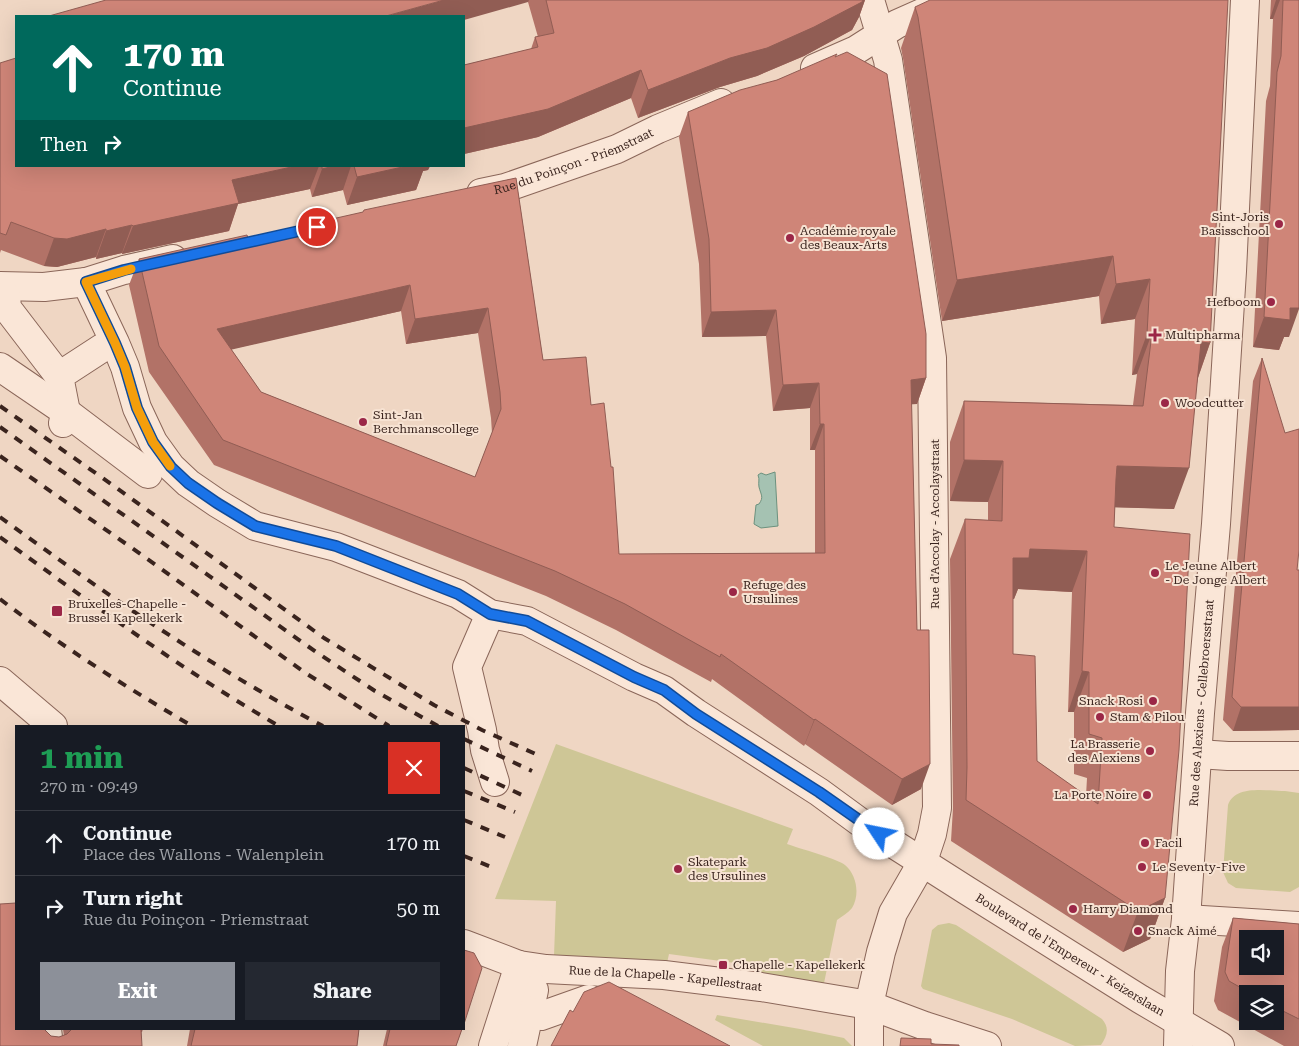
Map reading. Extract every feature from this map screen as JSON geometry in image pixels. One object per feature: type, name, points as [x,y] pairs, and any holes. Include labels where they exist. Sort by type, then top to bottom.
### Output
[{"type":"street","name":"Rue d'Accolay - Accolaystraat","points":[[869,1046],[869,1005],[893,912],[923,861],[932,834],[937,808],[932,358],[888,60],[870,0]]},
{"type":"street","points":[[796,76],[856,50],[898,24],[952,0]]},
{"type":"street","name":"Rue des Alexiens - Cellebroersstraat","points":[[1178,1034],[1180,970],[1186,919],[1232,271],[1246,0]]},
{"type":"street","name":"Rue du Poinçon - Priemstraat","points":[[458,198],[505,188],[598,156],[717,104],[744,96]]},
{"type":"street","points":[[64,421],[59,376],[7,308],[3,291],[86,282],[124,270],[201,253]]},
{"type":"street","points":[[86,282],[115,343],[125,367],[137,408],[153,442],[171,467],[188,483],[255,526],[336,546],[458,594],[490,614],[467,667],[485,750],[496,782]]},
{"type":"street","points":[[59,376],[102,348]]},
{"type":"street","points":[[0,367],[64,421],[148,474]]},
{"type":"street","name":"Boulevard de l'Empereur - Keizerslaan","points":[[490,614],[527,621],[664,690],[696,714],[819,792],[864,824],[1140,999],[1178,1034],[1220,1046]]},
{"type":"street","points":[[0,681],[52,725]]},
{"type":"street","points":[[1198,754],[1299,756]]},
{"type":"street","points":[[1186,919],[1299,926]]},
{"type":"street","name":"Rue de la Chapelle - Kapellestraat","points":[[465,944],[519,965],[546,969],[664,975],[761,986],[869,1005]]},
{"type":"street","points":[[519,965],[534,990],[533,1046]]},
{"type":"street","points":[[492,1046],[519,965]]},
{"type":"street","points":[[533,1006],[588,999]]},
{"type":"street","points":[[869,1005],[924,1026],[987,1046]]},
{"type":"street","points":[[522,1046],[533,1006]]},
{"type":"street","points":[[47,1030],[49,1046]]},
{"type":"shaded area","points":[[775,472],[778,526],[761,528],[754,524],[756,505],[761,502],[762,498],[758,475]]},
{"type":"shaded area","name":"Skatepark des Ursulines","points":[[556,744],[793,829],[787,844],[845,865],[855,880],[856,897],[852,908],[837,920],[823,988],[749,974],[750,965],[669,954],[667,963],[554,956],[556,901],[495,899]]},
{"type":"shaded area","points":[[1245,791],[1299,793],[1299,887],[1290,892],[1236,888],[1228,883],[1223,872],[1228,805],[1232,798]]},
{"type":"shaded area","points":[[949,923],[956,925],[1102,1019],[1107,1032],[1101,1045],[1075,1046],[1012,1019],[923,989],[921,986],[932,930],[938,925]]},
{"type":"shaded area","points":[[717,1015],[844,1038],[852,1046],[763,1046],[715,1020]]},
{"type":"building","points":[[106,0],[444,0],[390,15],[53,15]]},
{"type":"building","points":[[546,0],[863,0],[814,27],[767,48],[730,58],[648,90],[641,70],[548,109],[465,128],[465,65],[538,47],[535,37],[554,33]]},
{"type":"building","points":[[930,0],[1228,0],[1210,343],[1201,342],[1189,468],[1117,466],[1114,527],[1190,534],[1179,750],[1165,898],[1138,911],[966,800],[965,519],[1002,521],[1003,461],[964,460],[964,401],[1143,406],[1152,333],[1147,334],[1150,279],[1116,284],[1113,256],[957,280],[915,7]],"holes":[[[1030,549],[1087,551],[1082,671],[1089,672],[1089,734],[1102,738],[1098,804],[1037,761],[1035,656],[1013,654],[1013,558],[1029,558]]]},
{"type":"building","points":[[1283,0],[1299,0],[1299,308],[1290,308],[1290,320],[1264,317],[1277,72],[1281,56]]},
{"type":"building","points":[[847,52],[887,74],[926,334],[926,378],[911,380],[917,630],[929,630],[930,764],[902,779],[721,654],[720,657],[625,604],[555,571],[223,440],[159,346],[139,259],[247,235],[248,238],[363,212],[364,210],[516,178],[543,360],[586,357],[591,405],[604,403],[611,467],[613,467],[619,554],[825,553],[824,424],[820,424],[819,383],[783,385],[776,310],[711,312],[709,239],[688,112],[740,90],[777,80],[837,54],[835,57]],"holes":[[[410,285],[415,319],[488,308],[501,409],[475,477],[261,392],[217,329]]]},
{"type":"building","points":[[15,58],[15,167],[291,167],[232,180],[239,203],[133,226],[106,231],[106,229],[67,239],[54,238],[11,222],[6,235],[0,233],[0,63]]},
{"type":"building","points":[[354,167],[402,167],[357,177]]},
{"type":"building","points":[[1262,358],[1285,433],[1299,429],[1299,550],[1297,570],[1299,570],[1299,707],[1241,707],[1232,697]]},
{"type":"building","points":[[15,903],[15,1030],[45,1030],[51,1036],[59,1037],[71,1030],[141,1030],[142,1046],[0,1046],[0,904]]},
{"type":"building","points":[[1233,918],[1299,924],[1299,1019],[1284,1012],[1284,985],[1239,985],[1239,987],[1229,981],[1225,972]]},
{"type":"building","points":[[465,950],[474,953],[482,968],[465,1021]]},
{"type":"building","points":[[609,982],[730,1046],[551,1046],[570,1010],[573,1012],[584,992]]},
{"type":"building","points":[[195,1030],[359,1030],[357,1046],[191,1046]]},
{"type":"building","points":[[390,1030],[462,1030],[456,1046],[386,1046]]},
{"type":"building","points":[[901,1038],[931,1039],[931,1044],[959,1046],[900,1046]]},
{"type":"railway","points":[[0,406],[324,638],[434,705],[482,730],[538,755]]},
{"type":"railway","points":[[0,427],[316,652],[375,691],[436,725]]},
{"type":"railway","points":[[0,456],[142,555],[304,672],[387,725]]},
{"type":"railway","points":[[0,517],[78,573],[198,654],[321,725]]},
{"type":"railway","points":[[0,537],[172,659],[277,725]]},
{"type":"railway","points":[[0,599],[94,666],[190,725]]},
{"type":"railway","points":[[465,739],[532,771]]},
{"type":"railway","points":[[465,768],[522,795]]},
{"type":"railway","points":[[465,791],[515,812]]},
{"type":"railway","points":[[465,820],[505,837]]},
{"type":"railway","points":[[465,856],[494,868]]},
{"type":"slow traffic","points":[[131,269],[86,282],[125,367],[137,408],[153,442],[170,466]]},
{"type":"place","name":"Sint-Joris Basisschool","points":[[1279,224]]},
{"type":"place","name":"Académie royale des Beaux-Arts","points":[[790,238]]},
{"type":"place","name":"Hefboom","points":[[1271,302]]},
{"type":"place","name":"Multipharma","points":[[1155,335]]},
{"type":"place","name":"Woodcutter","points":[[1165,403]]},
{"type":"place","name":"Sint-Jan Berchmanscollege","points":[[363,422]]},
{"type":"place","name":"Le Jeune Albert - De Jonge Albert","points":[[1155,573]]},
{"type":"place","name":"Refuge des Ursulines","points":[[733,592]]},
{"type":"place","name":"Bruxelles-Chapelle - Brussel Kapellekerk","points":[[57,611]]},
{"type":"place","name":"Snack Rosi","points":[[1153,701]]},
{"type":"place","name":"Stam & Pilou","points":[[1100,717]]},
{"type":"place","name":"La Brasserie des Alexiens","points":[[1150,751]]},
{"type":"place","name":"La Porte Noire","points":[[1147,795]]},
{"type":"place","name":"Facil","points":[[1145,843]]},
{"type":"place","name":"Le Seventy-Five","points":[[1142,867]]},
{"type":"place","name":"Skatepark des Ursulines","points":[[678,869]]},
{"type":"place","name":"Harry Diamond","points":[[1073,909]]},
{"type":"place","name":"Snack Aimé","points":[[1138,931]]},
{"type":"place","name":"Chapelle - Kapellekerk","points":[[723,965]]},
{"type":"route","points":[[317,227],[124,270],[86,282],[125,367],[137,408],[153,442],[171,467],[188,483],[255,526],[336,546],[458,594],[490,614],[527,621],[634,677],[664,690],[696,714],[819,792],[879,834]]}]
